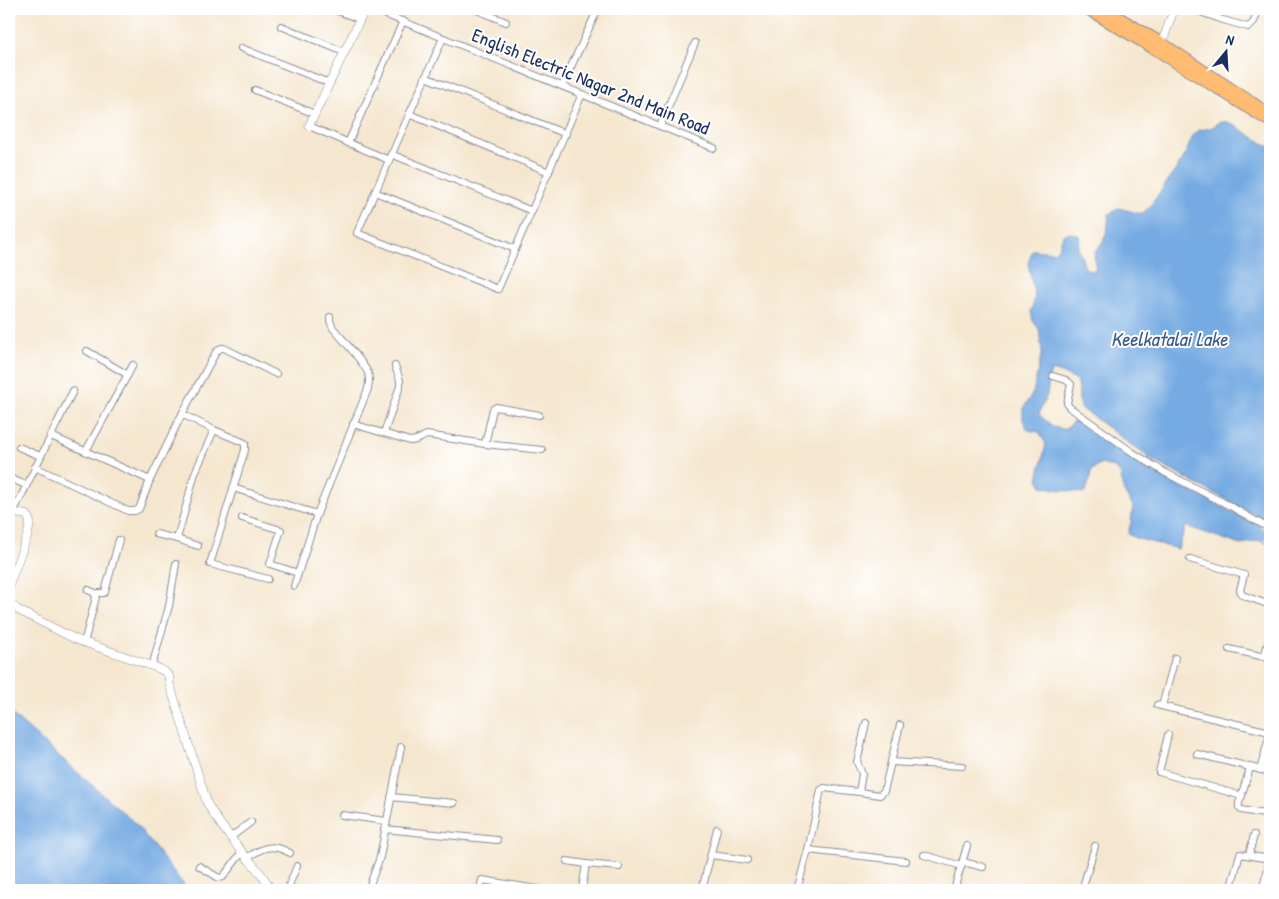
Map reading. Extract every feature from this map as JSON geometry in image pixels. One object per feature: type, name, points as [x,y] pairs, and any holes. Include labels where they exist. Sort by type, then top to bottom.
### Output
[{"type":"main road","points":[[1087,9],[1270,122]]},
{"type":"main road","points":[[1105,9],[1162,43],[1270,114]]},
{"type":"street","points":[[333,9],[359,19]]},
{"type":"street","points":[[365,9],[309,126],[348,143],[532,211]]},
{"type":"street","name":"English Electric Nagar 2nd Main Road","points":[[372,9],[714,148]]},
{"type":"street","points":[[476,9],[506,22]]},
{"type":"street","points":[[562,86],[598,9]]},
{"type":"street","points":[[1162,43],[1174,9]]},
{"type":"street","points":[[1192,9],[1248,28],[1252,25],[1258,9]]},
{"type":"street","points":[[348,143],[403,21]]},
{"type":"street","points":[[281,26],[344,52]]},
{"type":"street","points":[[443,38],[357,233],[498,289],[582,94]]},
{"type":"street","points":[[660,126],[695,43]]},
{"type":"street","points":[[241,48],[330,83]]},
{"type":"street","points":[[425,77],[566,134]]},
{"type":"street","points":[[256,90],[315,114]]},
{"type":"street","points":[[409,114],[549,172]]},
{"type":"street","points":[[375,192],[516,250]]},
{"type":"street","points":[[294,586],[317,514],[370,382],[362,364],[333,328],[330,318]]},
{"type":"street","points":[[35,467],[128,511],[135,511],[138,509],[182,414],[216,352],[224,348],[276,374]]},
{"type":"street","points":[[87,351],[128,375]]},
{"type":"street","points":[[86,451],[134,365]]},
{"type":"street","points":[[384,433],[400,386],[395,366]]},
{"type":"street","points":[[1053,376],[1066,380],[1071,384],[1068,403],[1070,407],[1132,452],[1164,472],[1270,529]]},
{"type":"street","points":[[10,580],[28,534],[30,522],[27,515],[11,513],[73,391]]},
{"type":"street","points":[[485,444],[493,409],[496,407],[539,415]]},
{"type":"street","points":[[182,414],[245,443],[246,450],[210,564],[268,579]]},
{"type":"street","points":[[353,424],[414,441],[427,435],[542,450]]},
{"type":"street","points":[[177,539],[195,474],[214,430]]},
{"type":"street","points":[[51,436],[150,480]]},
{"type":"street","points":[[19,447],[40,456]]},
{"type":"street","points":[[9,478],[26,485]]},
{"type":"street","points":[[234,488],[317,514]]},
{"type":"street","points":[[242,518],[282,530],[270,564],[298,573]]},
{"type":"street","points":[[156,534],[198,546]]},
{"type":"street","points":[[95,595],[105,592],[119,540]]},
{"type":"street","points":[[1190,559],[1244,575],[1240,590],[1242,595],[1270,605]]},
{"type":"street","points":[[152,666],[169,606],[176,564]]},
{"type":"street","points":[[84,643],[96,597],[95,593],[88,590]]},
{"type":"street","points":[[9,602],[18,610],[75,640],[152,666],[169,676],[169,682],[212,812],[231,838],[264,876],[272,890]]},
{"type":"street","points":[[1229,649],[1267,657],[1270,637]]},
{"type":"street","points":[[1175,658],[1160,705],[1270,734],[1260,770]]},
{"type":"street","points":[[859,792],[862,774],[857,762],[866,723]]},
{"type":"street","points":[[797,890],[821,790],[824,788],[882,793],[900,725]]},
{"type":"street","points":[[1168,735],[1159,772],[1242,796]]},
{"type":"street","points":[[368,890],[380,857],[401,747]]},
{"type":"street","points":[[1198,754],[1270,772]]},
{"type":"street","points":[[891,762],[962,766]]},
{"type":"street","points":[[1250,768],[1239,805],[1240,810],[1270,815]]},
{"type":"street","points":[[391,797],[454,803]]},
{"type":"street","points":[[342,816],[386,820]]},
{"type":"street","points":[[231,838],[251,822]]},
{"type":"street","points":[[702,890],[717,829]]},
{"type":"street","points":[[384,830],[497,840]]},
{"type":"street","points":[[1249,856],[1254,835]]},
{"type":"street","points":[[954,890],[967,846]]},
{"type":"street","points":[[1082,890],[1095,846]]},
{"type":"street","points":[[199,866],[219,878],[223,877],[245,855],[258,850],[268,847],[281,848],[290,852]]},
{"type":"street","points":[[808,850],[906,861]]},
{"type":"street","points":[[1230,890],[1240,854],[1270,860],[1262,890]]},
{"type":"street","points":[[710,855],[748,860]]},
{"type":"street","points":[[924,855],[984,867]]},
{"type":"street","points":[[567,861],[619,867]]},
{"type":"street","points":[[582,890],[586,864]]},
{"type":"street","points":[[287,890],[296,866]]},
{"type":"street","points":[[480,890],[482,880],[543,890]]},
{"type":"water","name":"Keelkatalai Lake","points":[[1220,122],[1228,122],[1270,147],[1270,523],[1152,460],[1081,408],[1076,380],[1059,372],[1052,371],[1047,394],[1039,414],[1051,425],[1062,429],[1066,429],[1072,422],[1080,421],[1147,470],[1255,523],[1268,533],[1267,538],[1241,545],[1186,526],[1178,549],[1135,538],[1128,534],[1133,506],[1124,491],[1121,474],[1113,467],[1101,464],[1091,471],[1085,493],[1042,486],[1038,479],[1046,444],[1039,432],[1028,430],[1023,420],[1023,409],[1033,393],[1042,351],[1039,329],[1033,321],[1031,312],[1035,298],[1028,263],[1033,250],[1054,252],[1059,247],[1063,235],[1071,233],[1080,236],[1078,249],[1084,267],[1092,272],[1096,267],[1095,252],[1106,234],[1109,214],[1118,208],[1142,214],[1151,205],[1182,161],[1194,134],[1200,130],[1211,128]]},
{"type":"water","points":[[9,712],[136,824],[188,890],[9,890]]},
{"type":"waterway","points":[[1261,541],[1270,544]]}]
